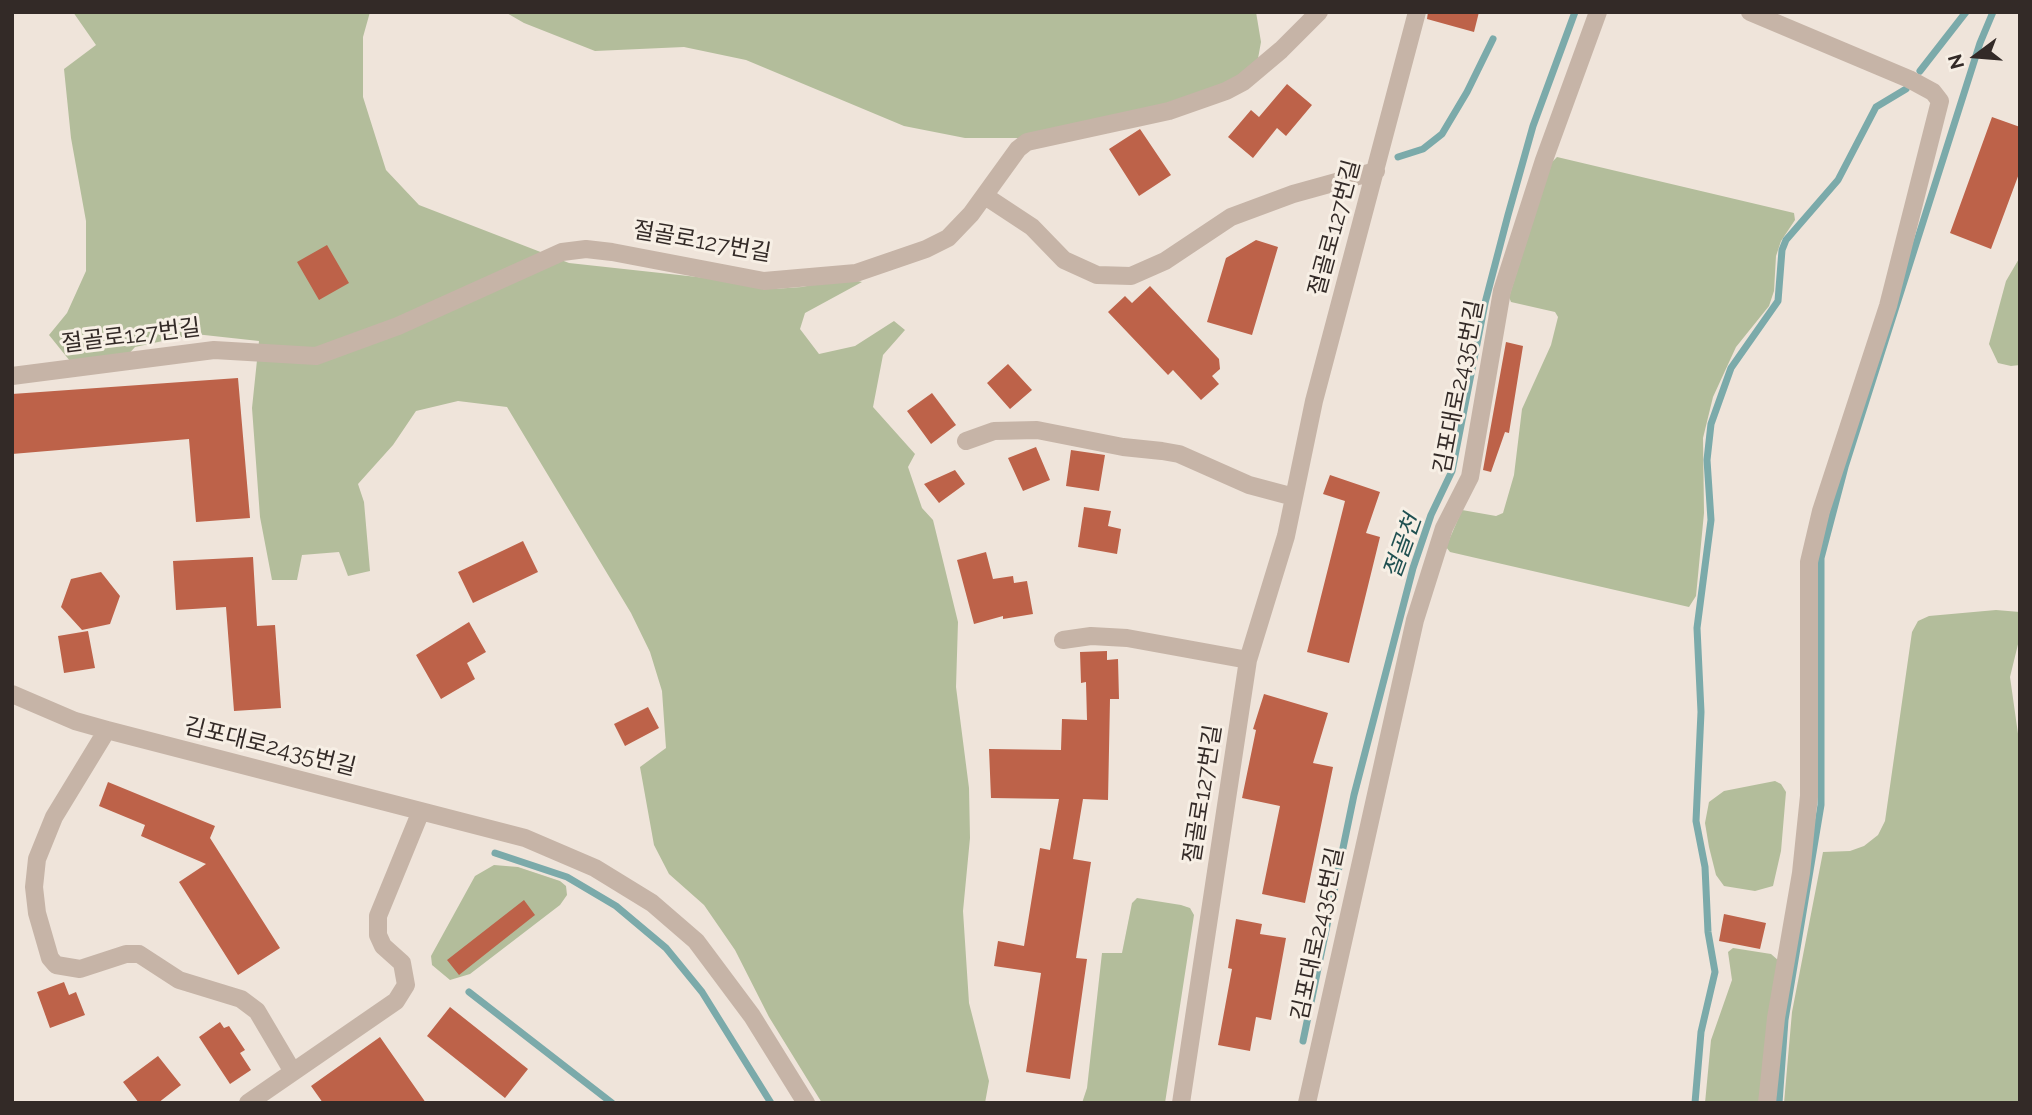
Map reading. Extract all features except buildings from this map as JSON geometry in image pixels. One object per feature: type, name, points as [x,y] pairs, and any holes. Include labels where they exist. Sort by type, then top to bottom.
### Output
[{"type":"street","name":"절골로127번길","points":[[12,376],[214,350],[316,356],[398,326],[562,252],[586,249],[764,281],[856,273],[926,249],[948,238],[1027,142],[1169,111],[1226,91],[1243,82],[1282,50],[1319,12]]},
{"type":"street","name":"절골로127번길","points":[[1181,1103],[1248,660],[1294,497],[1314,401],[1418,12]]},
{"type":"street","name":"김포대로2435번길","points":[[1307,1103],[1415,620],[1444,528],[1470,477],[1503,291],[1544,160],[1598,12]]},
{"type":"street","points":[[1750,12],[1933,92],[1940,101],[1888,306],[1821,510],[1809,562],[1809,796],[1801,873],[1776,1018],[1767,1103]]},
{"type":"street","points":[[985,196],[1032,227],[1065,260],[1097,275],[1131,276],[1165,261],[1231,217],[1293,194],[1376,171]]},
{"type":"street","points":[[966,441],[994,431],[1037,430],[1123,447],[1162,450],[1179,454],[1249,485],[1294,497]]},
{"type":"street","points":[[1063,640],[1091,636],[1126,638],[1248,660]]},
{"type":"street","name":"김포대로2435번길","points":[[12,694],[75,721],[107,730],[525,838],[595,868],[652,903],[696,941],[752,1016],[806,1103]]},
{"type":"street","points":[[107,730],[48,827],[37,859],[34,887],[37,913],[50,958],[56,964],[80,969],[126,954],[139,954],[179,980],[241,999],[257,1011],[293,1072]]},
{"type":"street","points":[[248,1103],[396,1001],[406,985],[402,963],[383,946],[378,935],[378,916],[421,811]]},
{"type":"green space","points":[[73,12],[370,12],[363,37],[363,97],[386,170],[419,205],[569,263],[734,281],[773,289],[802,287],[844,278],[862,282],[805,313],[800,329],[819,354],[855,346],[894,321],[905,330],[883,355],[873,407],[915,454],[908,467],[922,508],[933,520],[958,622],[956,687],[969,788],[970,838],[963,911],[969,1003],[989,1081],[985,1103],[822,1103],[769,1017],[735,950],[704,905],[669,874],[654,845],[640,767],[666,748],[662,691],[650,652],[631,613],[507,407],[458,401],[416,411],[393,445],[358,484],[364,502],[370,571],[348,576],[339,552],[302,555],[297,580],[272,580],[260,517],[252,408],[259,341],[195,334],[135,347],[118,366],[74,366],[49,335],[67,313],[86,271],[86,221],[71,138],[64,69],[96,45]]},
{"type":"green space","points":[[505,12],[1256,12],[1261,42],[1257,64],[1229,85],[1171,106],[1022,138],[965,138],[904,126],[746,60],[684,47],[595,51],[524,23]]},
{"type":"green space","points":[[1557,157],[1794,213],[1795,220],[1781,241],[1776,256],[1774,291],[1769,306],[1736,347],[1713,397],[1703,438],[1704,513],[1696,596],[1689,607],[1450,552],[1446,547],[1462,510],[1496,516],[1503,513],[1514,475],[1522,409],[1551,345],[1558,317],[1555,312],[1511,302],[1509,297],[1551,163]]},
{"type":"green space","points":[[2020,257],[2020,365],[2011,366],[1998,363],[1989,344],[2006,281]]},
{"type":"green space","points":[[1996,610],[2020,612],[2020,636],[2010,677],[2020,748],[2020,1103],[1784,1103],[1792,1012],[1823,852],[1850,851],[1864,846],[1878,835],[1885,821],[1912,632],[1918,621],[1929,616]]},
{"type":"green space","points":[[1775,781],[1781,784],[1786,792],[1781,851],[1773,886],[1755,891],[1724,886],[1716,875],[1709,847],[1705,823],[1709,802],[1724,791]]},
{"type":"green space","points":[[494,865],[518,867],[560,881],[566,886],[567,895],[560,905],[470,974],[450,980],[432,965],[431,956],[475,876]]},
{"type":"green space","points":[[1137,898],[1181,905],[1190,908],[1194,915],[1165,1103],[1082,1103],[1087,1088],[1102,953],[1122,953],[1132,903]]},
{"type":"green space","points":[[1733,948],[1771,954],[1779,961],[1762,1103],[1705,1103],[1711,1040],[1732,980],[1728,952]]},
{"type":"waterway","name":"절골천","points":[[1303,1041],[1354,795],[1413,568],[1431,515],[1452,471],[1485,303],[1508,215],[1533,126],[1575,12]]},
{"type":"waterway","points":[[1920,71],[1966,12]]},
{"type":"waterway","points":[[1779,1103],[1785,1020],[1821,805],[1821,558],[1845,467],[1980,43],[1993,12]]},
{"type":"waterway","points":[[1398,157],[1423,149],[1442,134],[1467,92],[1493,39]]},
{"type":"waterway","points":[[1695,1103],[1701,1032],[1715,972],[1708,932],[1705,867],[1696,821],[1701,712],[1697,628],[1711,520],[1707,460],[1711,424],[1731,368],[1778,301],[1782,250],[1786,240],[1838,180],[1876,107],[1906,89]]},
{"type":"waterway","points":[[495,853],[567,877],[616,906],[666,948],[702,992],[771,1103]]},
{"type":"waterway","points":[[469,992],[612,1103]]}]
